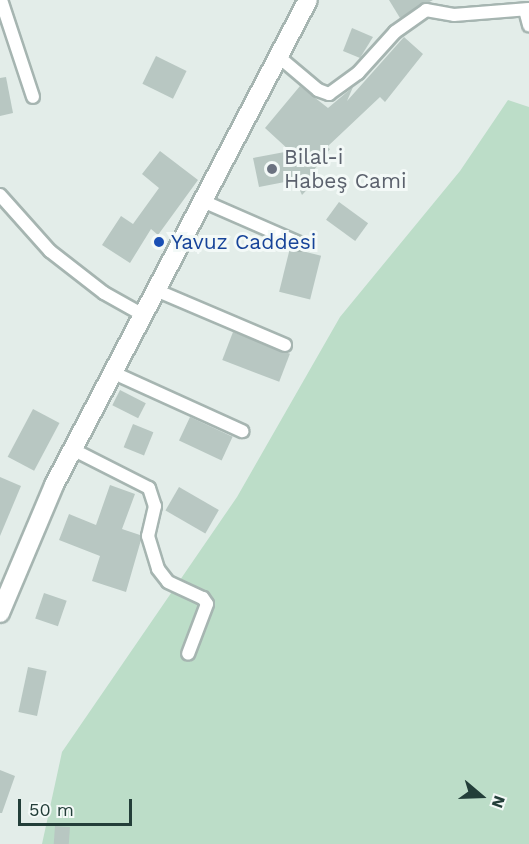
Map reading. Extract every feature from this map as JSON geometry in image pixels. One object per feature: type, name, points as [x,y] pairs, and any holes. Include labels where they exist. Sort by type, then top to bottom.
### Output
[{"type":"main road","points":[[0,613],[42,512],[308,0]]},
{"type":"street","points":[[1,0],[33,97]]},
{"type":"street","points":[[279,57],[318,90],[329,94],[358,73],[395,32],[426,10],[454,15],[527,9],[529,25]]},
{"type":"street","points":[[0,195],[50,251],[104,293],[145,316]]},
{"type":"street","points":[[205,202],[301,244]]},
{"type":"street","points":[[158,291],[285,345]]},
{"type":"street","points":[[114,373],[242,431]]},
{"type":"street","points":[[74,450],[149,488],[155,506],[148,536],[158,569],[168,582],[203,598],[207,604],[188,654]]},
{"type":"green space","points":[[508,100],[529,107],[529,844],[42,844],[62,752],[237,497],[340,317],[460,171]]},
{"type":"building","points":[[389,0],[433,0],[400,18]]},
{"type":"building","points":[[352,28],[373,37],[360,58],[343,51]]},
{"type":"building","points":[[404,37],[423,54],[385,102],[380,97],[327,147],[330,149],[311,174],[317,179],[302,195],[295,180],[259,187],[253,158],[290,151],[265,128],[300,86],[328,108],[353,87],[347,101]]},
{"type":"building","points":[[156,56],[187,71],[173,99],[142,84]]},
{"type":"building","points":[[6,77],[13,113],[0,116],[0,78]]},
{"type":"building","points":[[160,151],[198,180],[158,235],[151,229],[130,263],[102,245],[121,216],[133,224],[159,188],[142,174]]},
{"type":"building","points":[[339,202],[368,223],[355,241],[326,220]]},
{"type":"building","points":[[290,248],[321,256],[310,299],[279,292]]},
{"type":"building","points":[[233,332],[290,354],[279,382],[222,360]]},
{"type":"building","points":[[120,390],[146,403],[138,418],[112,405]]},
{"type":"building","points":[[33,409],[59,423],[34,471],[8,457]]},
{"type":"building","points":[[190,417],[233,437],[222,460],[179,441]]},
{"type":"building","points":[[133,424],[153,432],[144,455],[124,447]]},
{"type":"building","points":[[0,477],[21,486],[0,536]]},
{"type":"building","points":[[110,485],[135,494],[122,529],[140,535],[141,540],[126,592],[92,581],[100,556],[59,540],[69,514],[96,525]]},
{"type":"building","points":[[179,487],[219,510],[205,533],[166,510]]},
{"type":"building","points":[[44,593],[67,601],[58,626],[35,619]]},
{"type":"building","points":[[28,667],[47,671],[37,716],[18,712]]},
{"type":"building","points":[[0,770],[15,776],[2,813],[0,813]]},
{"type":"building","points":[[55,826],[70,827],[69,844],[54,844]]},
{"type":"place","name":"Bilal-i Habeş Cami","points":[[272,169]]},
{"type":"place","name":"Yavuz Caddesi","points":[[159,242]]}]
